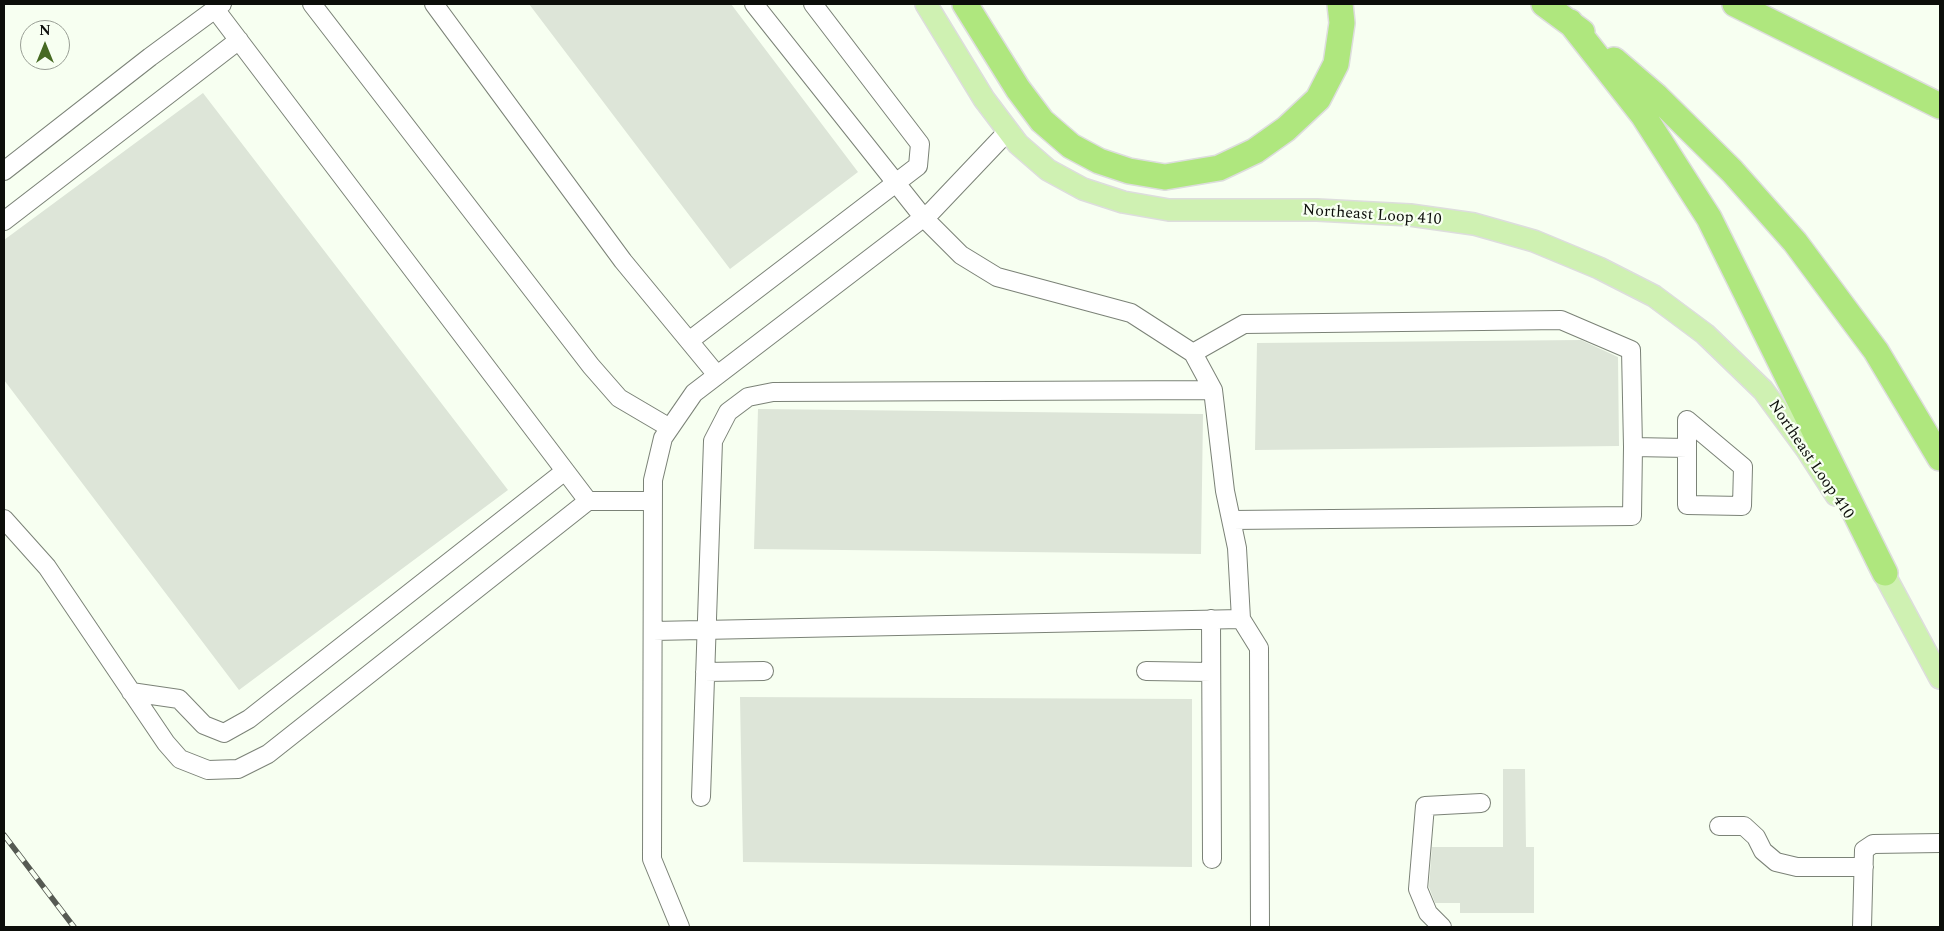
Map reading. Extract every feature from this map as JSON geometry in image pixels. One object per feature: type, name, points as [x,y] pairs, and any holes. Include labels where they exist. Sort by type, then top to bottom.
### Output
[{"type":"highway","points":[[965,4],[1018,88],[1042,121],[1071,146],[1099,160],[1129,171],[1165,177],[1219,168],[1255,151],[1286,129],[1318,99],[1336,64],[1342,23],[1340,4]]},
{"type":"highway","points":[[1544,4],[1570,22],[1656,96],[1732,171],[1795,242],[1876,351],[1940,458]]},
{"type":"highway","points":[[1735,4],[1940,106]]},
{"type":"highway","points":[[1570,22],[1643,115],[1709,218],[1885,573]]},
{"type":"main road","name":"Northeast Loop 410","points":[[926,4],[984,100],[1018,144],[1048,170],[1083,189],[1123,202],[1168,210],[1317,210],[1410,215],[1474,224],[1534,241],[1599,268],[1654,296],[1705,334],[1763,390],[1807,450],[1885,573],[1940,678]]},
{"type":"lane","points":[[312,4],[591,366],[619,398],[670,428]]},
{"type":"lane","points":[[434,4],[623,261],[717,376]]},
{"type":"lane","points":[[754,4],[923,218],[961,255],[997,277],[1131,313],[1193,353],[1213,390],[1225,491],[1237,548],[1241,619],[1259,648],[1260,927]]},
{"type":"lane","points":[[689,341],[918,166],[920,144],[813,4]]},
{"type":"lane","points":[[4,171],[218,6],[239,40],[588,501]]},
{"type":"lane","points":[[4,221],[239,40]]},
{"type":"lane","points":[[680,927],[652,859],[653,480],[663,438],[694,393],[932,211],[1008,131]]},
{"type":"lane","points":[[1193,353],[1244,324],[1561,320],[1631,350],[1632,516],[1232,520]]},
{"type":"lane","points":[[701,797],[712,441],[728,412],[748,397],[773,392],[1213,390]]},
{"type":"lane","points":[[1687,420],[1743,467],[1742,506],[1687,505],[1687,448],[1687,420]]},
{"type":"lane","points":[[1633,448],[1687,448]]},
{"type":"lane","points":[[131,692],[179,698],[204,725],[224,733],[249,718],[565,471]]},
{"type":"lane","points":[[4,519],[47,567],[166,743],[180,758],[208,770],[238,770],[268,754],[588,501],[653,501]]},
{"type":"lane","points":[[1211,619],[1212,859]]},
{"type":"lane","points":[[653,631],[1241,619]]},
{"type":"lane","points":[[705,672],[764,671]]},
{"type":"lane","points":[[1146,671],[1212,672]]},
{"type":"lane","points":[[1442,927],[1428,913],[1418,889],[1425,806],[1481,803]]},
{"type":"lane","points":[[1719,826],[1744,826],[1756,836],[1763,851],[1776,862],[1797,867],[1864,867]]},
{"type":"lane","points":[[1862,927],[1864,850],[1873,844],[1940,843]]},
{"type":"building","points":[[529,4],[731,4],[858,172],[730,269]]},
{"type":"building","points":[[203,93],[508,490],[239,690],[4,380],[4,240]]},
{"type":"building","points":[[1581,340],[1618,357],[1619,446],[1255,450],[1257,343]]},
{"type":"building","points":[[758,409],[1203,414],[1201,554],[754,549]]},
{"type":"building","points":[[740,697],[1192,699],[1192,867],[743,862]]},
{"type":"building","points":[[1503,769],[1525,769],[1526,847],[1534,847],[1534,913],[1460,913],[1460,903],[1435,903],[1429,887],[1432,847],[1503,847]]},
{"type":"railway","points":[[4,835],[74,927]]}]
